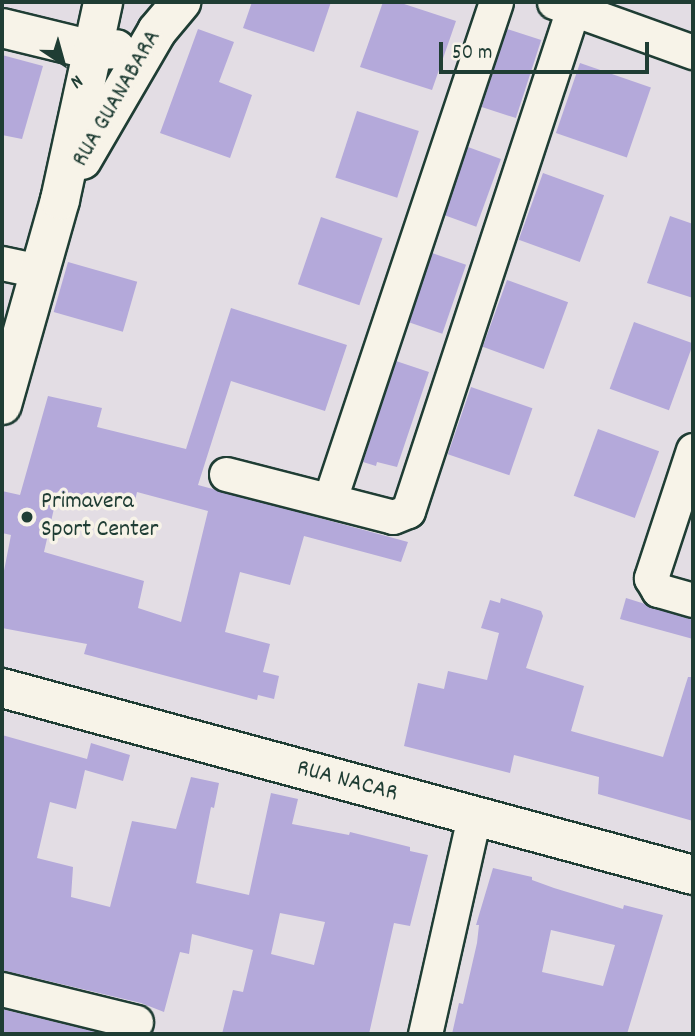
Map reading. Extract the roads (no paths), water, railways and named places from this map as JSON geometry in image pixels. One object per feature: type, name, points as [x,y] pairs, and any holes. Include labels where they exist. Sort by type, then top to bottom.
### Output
[{"type":"main road","points":[[104,2],[118,23],[130,29],[157,31]]},
{"type":"main road","name":"RUA GUANABARA","points":[[2,405],[60,200],[104,2]]},
{"type":"main road","name":"RUA GUANABARA","points":[[60,200],[157,31],[181,2]]},
{"type":"main road","points":[[2,28],[92,50],[112,51],[157,31]]},
{"type":"main road","name":"RUA NACAR","points":[[2,688],[693,875]]},
{"type":"street","points":[[330,499],[496,2]]},
{"type":"street","points":[[226,474],[393,517],[408,511],[563,5],[693,52]]},
{"type":"street","points":[[2,263],[40,271]]},
{"type":"street","points":[[693,450],[651,578],[657,590],[693,600]]},
{"type":"street","points":[[425,1034],[474,816]]},
{"type":"street","points":[[2,989],[136,1022]]},
{"type":"place","name":"Primavera Sport Center","points":[[27,517]]}]
